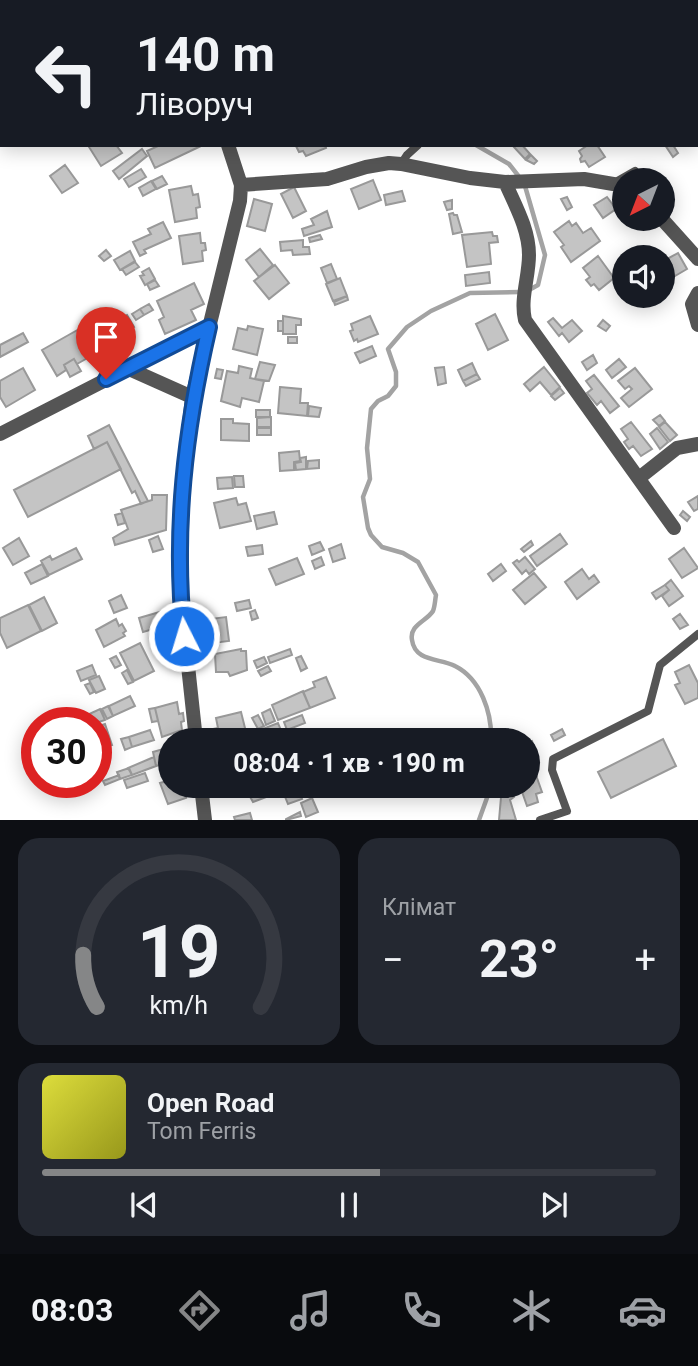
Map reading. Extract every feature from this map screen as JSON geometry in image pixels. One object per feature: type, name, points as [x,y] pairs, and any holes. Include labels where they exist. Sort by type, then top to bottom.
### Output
[{"type":"street","points":[[195,728],[181,587],[181,487],[192,397],[238,210],[241,185],[229,147]]},
{"type":"street","points":[[241,185],[327,179],[379,164],[401,164],[459,176],[517,181],[584,179],[612,183]]},
{"type":"street","points":[[517,181],[529,257],[522,308],[527,325],[674,528]]},
{"type":"street","points":[[673,231],[698,259]]},
{"type":"street","points":[[698,293],[692,304],[698,325]]},
{"type":"street","points":[[0,434],[209,327]]},
{"type":"street","points":[[127,368],[192,397]]},
{"type":"street","points":[[639,478],[677,448],[698,444]]},
{"type":"street","points":[[202,798],[205,820]]},
{"type":"lane","points":[[401,164],[416,147]]},
{"type":"lane","points":[[571,820],[552,770],[553,759],[648,711],[660,665],[698,634]]},
{"type":"lane","points":[[540,820],[567,811]]},
{"type":"building","points":[[89,147],[118,147],[122,153],[101,166]]},
{"type":"building","points":[[156,147],[199,147],[155,168],[147,151]]},
{"type":"building","points":[[296,147],[326,148],[306,156],[303,151],[299,152]]},
{"type":"building","points":[[514,147],[524,147],[530,154],[525,159]]},
{"type":"building","points":[[585,147],[598,147],[605,157],[589,167],[585,161],[581,162],[579,151]]},
{"type":"building","points":[[666,147],[674,147],[678,153],[673,157]]},
{"type":"building","points":[[142,149],[147,156],[119,179],[113,171]]},
{"type":"building","points":[[531,155],[537,161],[534,164],[526,160]]},
{"type":"building","points":[[65,165],[78,183],[62,193],[50,176]]},
{"type":"building","points":[[141,169],[146,177],[129,187],[124,179]]},
{"type":"building","points":[[162,176],[167,184],[157,189],[152,181]]},
{"type":"building","points":[[373,180],[381,200],[359,209],[351,189]]},
{"type":"building","points":[[151,181],[156,189],[143,196],[139,188]]},
{"type":"building","points":[[191,186],[193,195],[198,194],[200,207],[196,208],[197,218],[175,222],[169,190]]},
{"type":"building","points":[[294,187],[306,211],[293,218],[281,194]]},
{"type":"building","points":[[402,191],[405,201],[386,205],[384,195]]},
{"type":"building","points":[[567,197],[572,207],[567,210],[561,199]]},
{"type":"building","points":[[607,197],[612,204],[612,212],[603,218],[594,205]]},
{"type":"building","points":[[254,199],[272,204],[265,231],[247,226]]},
{"type":"building","points":[[452,200],[452,209],[447,210],[444,202]]},
{"type":"building","points":[[327,211],[332,227],[304,236],[302,229],[314,225],[311,219]]},
{"type":"building","points":[[449,214],[457,215],[462,232],[453,234]]},
{"type":"building","points":[[569,221],[572,226],[576,223],[583,233],[591,228],[600,241],[571,262],[561,247],[564,245],[554,232]]},
{"type":"building","points":[[163,222],[171,238],[144,250],[146,253],[140,256],[133,242],[151,234],[148,229]]},
{"type":"building","points":[[492,232],[493,236],[497,236],[498,242],[489,243],[491,264],[467,267],[462,235]]},
{"type":"building","points":[[200,233],[201,243],[205,243],[206,250],[202,251],[203,261],[183,264],[179,236]]},
{"type":"building","points":[[320,235],[322,239],[310,242],[309,238]]},
{"type":"building","points":[[303,240],[303,247],[309,247],[310,254],[293,255],[292,250],[281,251],[280,242]]},
{"type":"building","points":[[260,249],[273,265],[259,277],[246,260]]},
{"type":"building","points":[[106,250],[111,256],[104,261],[99,256]]},
{"type":"building","points":[[130,251],[135,261],[120,270],[114,260]]},
{"type":"building","points":[[678,253],[687,269],[675,276],[675,255]]},
{"type":"building","points":[[598,256],[612,275],[612,280],[599,290],[586,280],[590,277],[583,268]]},
{"type":"building","points":[[135,262],[139,267],[126,275],[122,269]]},
{"type":"building","points":[[331,264],[337,279],[327,283],[321,268]]},
{"type":"building","points":[[275,265],[289,283],[269,299],[254,281]]},
{"type":"building","points":[[149,268],[155,279],[145,285],[140,276]]},
{"type":"building","points":[[489,272],[490,283],[466,286],[465,275]]},
{"type":"building","points":[[340,278],[347,296],[333,301],[326,284]]},
{"type":"building","points":[[155,280],[159,286],[150,290],[147,284]]},
{"type":"building","points":[[194,283],[204,304],[191,310],[196,320],[165,334],[159,320],[164,317],[157,301]]},
{"type":"building","points":[[347,296],[348,300],[335,305],[334,302]]},
{"type":"building","points":[[149,304],[153,310],[144,315],[140,309]]},
{"type":"building","points":[[140,309],[144,315],[136,320],[132,314]]},
{"type":"building","points":[[495,314],[508,340],[488,350],[476,324]]},
{"type":"building","points":[[104,315],[119,341],[108,347],[104,342],[95,347],[98,352],[77,364],[74,359],[64,365],[66,370],[57,376],[42,350]]},
{"type":"building","points":[[127,315],[134,327],[122,335],[114,322]]},
{"type":"building","points":[[283,316],[301,319],[301,325],[296,325],[296,334],[283,334]]},
{"type":"building","points":[[370,316],[378,334],[354,341],[350,331],[353,330],[351,324]]},
{"type":"building","points":[[553,318],[562,328],[572,320],[582,331],[569,342],[562,333],[559,336],[548,322]]},
{"type":"building","points":[[603,320],[610,326],[606,331],[598,326]]},
{"type":"building","points":[[278,321],[283,321],[283,331],[278,331]]},
{"type":"building","points":[[248,326],[263,329],[257,355],[233,349],[238,328],[247,330]]},
{"type":"building","points":[[23,333],[28,342],[0,357],[0,345]]},
{"type":"building","points":[[288,337],[297,337],[297,343],[288,343]]},
{"type":"building","points":[[104,342],[111,353],[101,359],[95,347]]},
{"type":"building","points":[[372,346],[376,356],[360,363],[355,353]]},
{"type":"building","points":[[593,355],[597,363],[587,370],[582,362]]},
{"type":"building","points":[[74,359],[81,371],[70,377],[64,365]]},
{"type":"building","points":[[619,359],[626,367],[612,378],[606,370]]},
{"type":"building","points":[[260,362],[275,365],[269,381],[255,379]]},
{"type":"building","points":[[472,363],[477,374],[463,381],[458,370]]},
{"type":"building","points":[[239,366],[252,369],[250,378],[264,381],[259,402],[242,398],[240,407],[221,401],[227,371],[238,373]]},
{"type":"building","points":[[444,367],[446,383],[438,385],[435,368]]},
{"type":"building","points":[[544,367],[560,387],[551,395],[540,382],[530,391],[524,384]]},
{"type":"building","points":[[23,368],[35,390],[6,407],[0,397],[0,381]]},
{"type":"building","points":[[635,368],[652,389],[629,407],[621,398],[632,389],[629,386],[625,389],[618,381]]},
{"type":"building","points":[[217,369],[223,370],[221,379],[215,378]]},
{"type":"building","points":[[477,374],[480,379],[466,386],[463,381]]},
{"type":"building","points":[[594,375],[619,406],[610,413],[601,401],[597,405],[587,393],[592,389],[586,381]]},
{"type":"building","points":[[280,387],[301,389],[300,403],[308,403],[307,416],[278,413]]},
{"type":"building","points":[[560,388],[564,393],[555,400],[551,396]]},
{"type":"building","points":[[309,406],[321,408],[319,417],[308,416]]},
{"type":"building","points":[[256,410],[270,410],[270,417],[256,417]]},
{"type":"building","points":[[660,415],[665,421],[659,426],[653,420]]},
{"type":"building","points":[[271,417],[271,427],[257,427],[257,418]]},
{"type":"building","points":[[221,419],[233,419],[233,423],[249,424],[249,441],[221,440]]},
{"type":"building","points":[[631,422],[652,449],[641,456],[633,446],[629,449],[624,442],[628,439],[621,429]]},
{"type":"building","points":[[665,422],[677,435],[670,441],[659,427]]},
{"type":"building","points":[[109,425],[148,501],[141,504],[135,491],[132,493],[107,442],[94,449],[88,436]]},
{"type":"building","points":[[257,428],[271,428],[271,435],[257,435]]},
{"type":"building","points":[[657,428],[668,442],[660,449],[650,434]]},
{"type":"building","points":[[107,442],[121,469],[28,517],[14,490]]},
{"type":"building","points":[[299,451],[300,461],[294,462],[294,470],[280,471],[279,453]]},
{"type":"building","points":[[306,457],[306,469],[296,470],[295,463]]},
{"type":"building","points":[[319,460],[319,468],[307,469],[308,461]]},
{"type":"building","points":[[234,476],[243,476],[244,487],[235,487]]},
{"type":"building","points":[[232,477],[233,488],[218,489],[217,478]]},
{"type":"building","points":[[152,495],[167,495],[166,530],[115,545],[113,538],[128,529],[121,510],[152,500]]},
{"type":"building","points":[[698,496],[698,509],[694,511],[688,502]]},
{"type":"building","points":[[236,498],[238,505],[246,503],[251,521],[220,528],[214,503]]},
{"type":"building","points":[[683,511],[690,517],[687,521],[680,515]]},
{"type":"building","points":[[274,512],[277,524],[257,529],[254,516]]},
{"type":"building","points":[[122,513],[125,523],[118,525],[115,515]]},
{"type":"building","points":[[560,534],[567,544],[537,566],[530,556]]},
{"type":"building","points":[[158,536],[163,549],[153,552],[149,540]]},
{"type":"building","points":[[19,538],[29,556],[13,565],[3,548]]},
{"type":"building","points":[[531,541],[533,545],[524,552],[521,549]]},
{"type":"building","points":[[320,542],[324,550],[312,555],[309,546]]},
{"type":"building","points":[[341,544],[345,558],[333,562],[329,549]]},
{"type":"building","points":[[262,545],[263,554],[248,556],[246,547]]},
{"type":"building","points":[[76,548],[82,559],[49,575],[41,561],[50,556],[52,560]]},
{"type":"building","points":[[684,548],[698,568],[682,578],[669,559]]},
{"type":"building","points":[[321,557],[324,565],[315,569],[312,561]]},
{"type":"building","points":[[525,557],[535,569],[529,574],[526,570],[522,574],[513,563]]},
{"type":"building","points":[[297,558],[304,574],[276,585],[269,569]]},
{"type":"building","points":[[42,564],[48,576],[31,584],[25,573]]},
{"type":"building","points":[[501,564],[506,571],[493,581],[488,574]]},
{"type":"building","points":[[582,569],[589,579],[594,575],[599,582],[577,599],[565,582]]},
{"type":"building","points":[[534,573],[546,587],[525,604],[513,590]]},
{"type":"building","points":[[671,580],[683,596],[669,606],[662,596],[669,590],[665,585]]},
{"type":"building","points":[[665,585],[669,590],[656,599],[652,593]]},
{"type":"building","points":[[121,595],[127,608],[114,613],[109,601]]},
{"type":"building","points":[[44,597],[57,623],[42,631],[29,605]]},
{"type":"building","points":[[249,600],[251,608],[237,611],[235,603]]},
{"type":"building","points":[[28,605],[41,631],[7,648],[0,633],[0,618]]},
{"type":"building","points":[[255,610],[258,618],[252,620],[250,612]]},
{"type":"building","points":[[163,611],[167,625],[143,632],[139,618]]},
{"type":"building","points":[[680,614],[688,625],[680,629],[673,619]]},
{"type":"building","points":[[226,617],[229,641],[213,643],[208,629],[211,628],[210,619]]},
{"type":"building","points":[[116,619],[119,626],[122,624],[126,631],[123,633],[125,636],[104,647],[96,630]]},
{"type":"building","points":[[140,643],[154,671],[134,681],[120,653]]},
{"type":"building","points":[[241,649],[246,651],[247,670],[230,676],[228,672],[216,672],[215,654]]},
{"type":"building","points":[[290,649],[292,655],[270,663],[268,657]]},
{"type":"building","points":[[116,656],[121,665],[115,668],[110,659]]},
{"type":"building","points":[[301,656],[307,668],[301,671],[296,658]]},
{"type":"building","points":[[264,657],[267,663],[257,668],[254,661]]},
{"type":"building","points":[[92,665],[96,675],[81,681],[77,671]]},
{"type":"building","points":[[689,665],[698,683],[698,698],[685,704],[675,685],[680,683],[675,672]]},
{"type":"building","points":[[268,666],[271,671],[261,676],[258,671]]},
{"type":"building","points":[[127,670],[133,682],[128,684],[122,673]]},
{"type":"building","points":[[99,676],[105,689],[96,693],[89,680]]},
{"type":"building","points":[[326,677],[335,698],[310,708],[303,692],[315,687],[313,682]]},
{"type":"building","points":[[90,683],[94,692],[90,694],[85,685]]},
{"type":"building","points":[[303,691],[310,708],[278,720],[272,705]]},
{"type":"building","points":[[130,696],[135,706],[113,716],[112,707],[109,706]]},
{"type":"building","points":[[177,702],[179,714],[183,713],[182,728],[160,728],[155,708]]},
{"type":"building","points":[[155,708],[158,721],[152,722],[149,709]]},
{"type":"building","points":[[270,709],[275,721],[266,725],[262,713]]},
{"type":"building","points":[[241,712],[245,728],[218,728],[216,718]]},
{"type":"building","points":[[258,715],[264,726],[257,728],[252,718]]},
{"type":"building","points":[[302,715],[305,723],[286,728],[284,722]]},
{"type":"building","points":[[278,723],[280,728],[265,728]]},
{"type":"building","points":[[562,729],[565,735],[554,741],[551,735]]},
{"type":"building","points":[[150,730],[154,740],[132,747],[129,737]]},
{"type":"building","points":[[129,737],[132,747],[125,750],[121,739]]},
{"type":"building","points":[[663,739],[676,766],[611,798],[598,772]]},
{"type":"building","points":[[158,751],[158,765],[156,766],[153,752]]},
{"type":"building","points":[[154,757],[156,766],[132,775],[128,768]]},
{"type":"building","points":[[129,768],[132,775],[120,779],[117,772]]},
{"type":"building","points":[[145,773],[148,781],[127,788],[124,780]]},
{"type":"building","points":[[119,775],[120,779],[112,782],[112,778]]},
{"type":"building","points":[[166,798],[186,798],[168,804]]},
{"type":"building","points":[[286,798],[302,799],[288,804]]},
{"type":"building","points":[[312,798],[318,812],[306,817],[301,803]]},
{"type":"building","points":[[501,798],[513,798],[510,800],[516,820],[499,820]]},
{"type":"building","points":[[524,798],[537,798],[538,802],[527,806]]},
{"type":"building","points":[[300,812],[301,816],[286,820],[286,819]]},
{"type":"building","points":[[250,813],[252,820],[235,820],[234,817]]},
{"type":"waterway","points":[[479,147],[509,164],[520,178]]},
{"type":"waterway","points":[[525,186],[545,255],[538,285],[529,290]]},
{"type":"waterway","points":[[491,728],[487,708],[472,679],[449,663],[423,656],[414,647],[413,631],[433,611],[436,595],[418,562],[403,553],[382,547],[371,535],[363,497],[370,479],[367,448],[371,409],[396,386],[396,372],[388,349],[407,327],[431,311],[470,293],[520,292]]},
{"type":"waterway","points":[[479,820],[487,798]]},
{"type":"route","points":[[106,379],[209,327],[192,397],[181,487],[184,636]]}]
